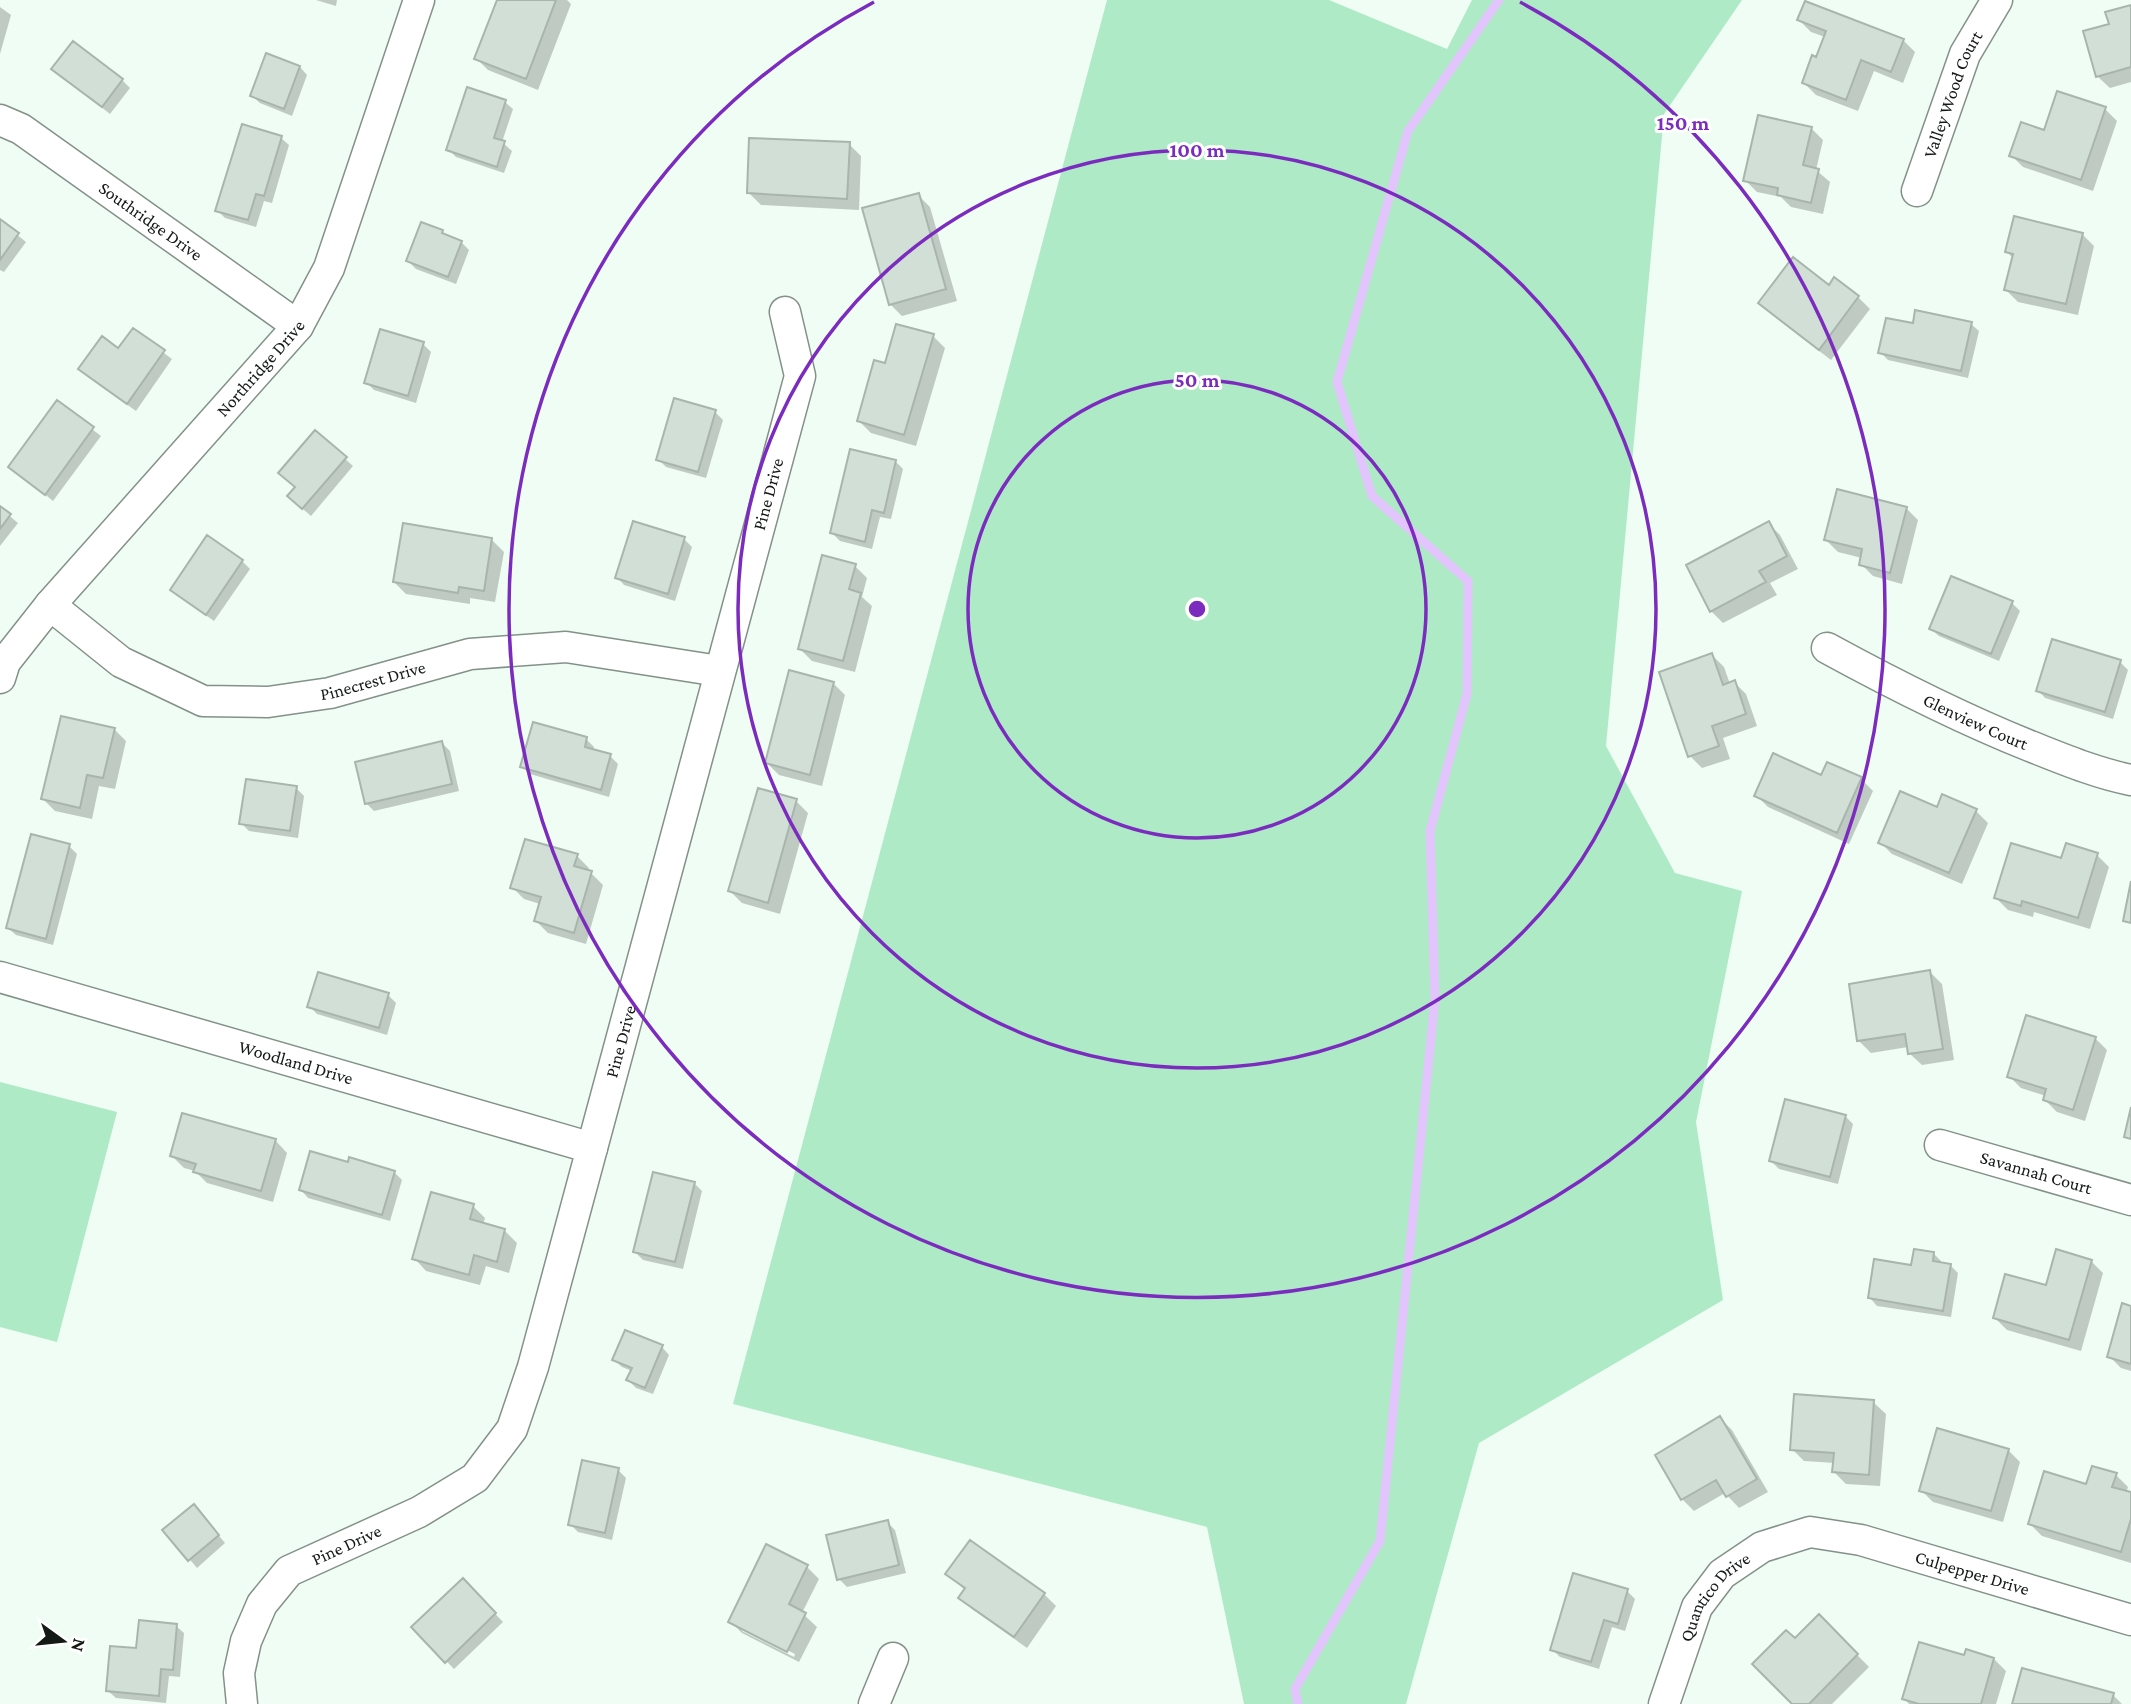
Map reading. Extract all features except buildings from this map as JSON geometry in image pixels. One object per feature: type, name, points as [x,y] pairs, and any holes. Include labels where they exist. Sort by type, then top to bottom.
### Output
[{"type":"street","name":"Northridge Drive","points":[[0,678],[5,662],[50,605],[298,326],[329,268],[419,0]]},
{"type":"street","name":"Valley Wood Court","points":[[1917,191],[1965,54],[1997,0]]},
{"type":"street","name":"Southridge Drive","points":[[0,120],[21,129],[298,326]]},
{"type":"street","name":"Pine Drive","points":[[242,1704],[239,1673],[246,1641],[262,1604],[289,1571],[419,1512],[475,1478],[512,1429],[533,1367],[800,376],[785,312]]},
{"type":"street","name":"Pinecrest Drive","points":[[50,605],[121,662],[203,701],[268,702],[330,693],[470,654],[566,648],[719,671]]},
{"type":"street","name":"Glenview Court","points":[[1827,648],[1884,679],[1994,731],[2097,773],[2131,780]]},
{"type":"street","name":"Woodland Drive","points":[[0,977],[592,1148]]},
{"type":"street","name":"Savannah Court","points":[[1940,1145],[2131,1200]]},
{"type":"street","name":"Culpepper Drive","points":[[1810,1532],[1861,1540],[2131,1620]]},
{"type":"street","name":"Quantico Drive","points":[[1664,1704],[1697,1607],[1722,1574],[1762,1548],[1810,1532]]},
{"type":"street","points":[[874,1704],[892,1658]]},
{"type":"green space","points":[[1107,0],[1329,0],[1447,49],[1472,0],[1742,0],[1664,114],[1606,746],[1675,873],[1742,891],[1696,1122],[1723,1300],[1479,1443],[1406,1704],[1244,1704],[1207,1527],[733,1404]]},
{"type":"green space","points":[[0,1082],[117,1112],[57,1342],[0,1327]]},
{"type":"waterway","points":[[1298,1704],[1295,1689],[1380,1541],[1435,999],[1430,831],[1467,694],[1468,581],[1372,496],[1337,382],[1408,131],[1499,0]]}]
